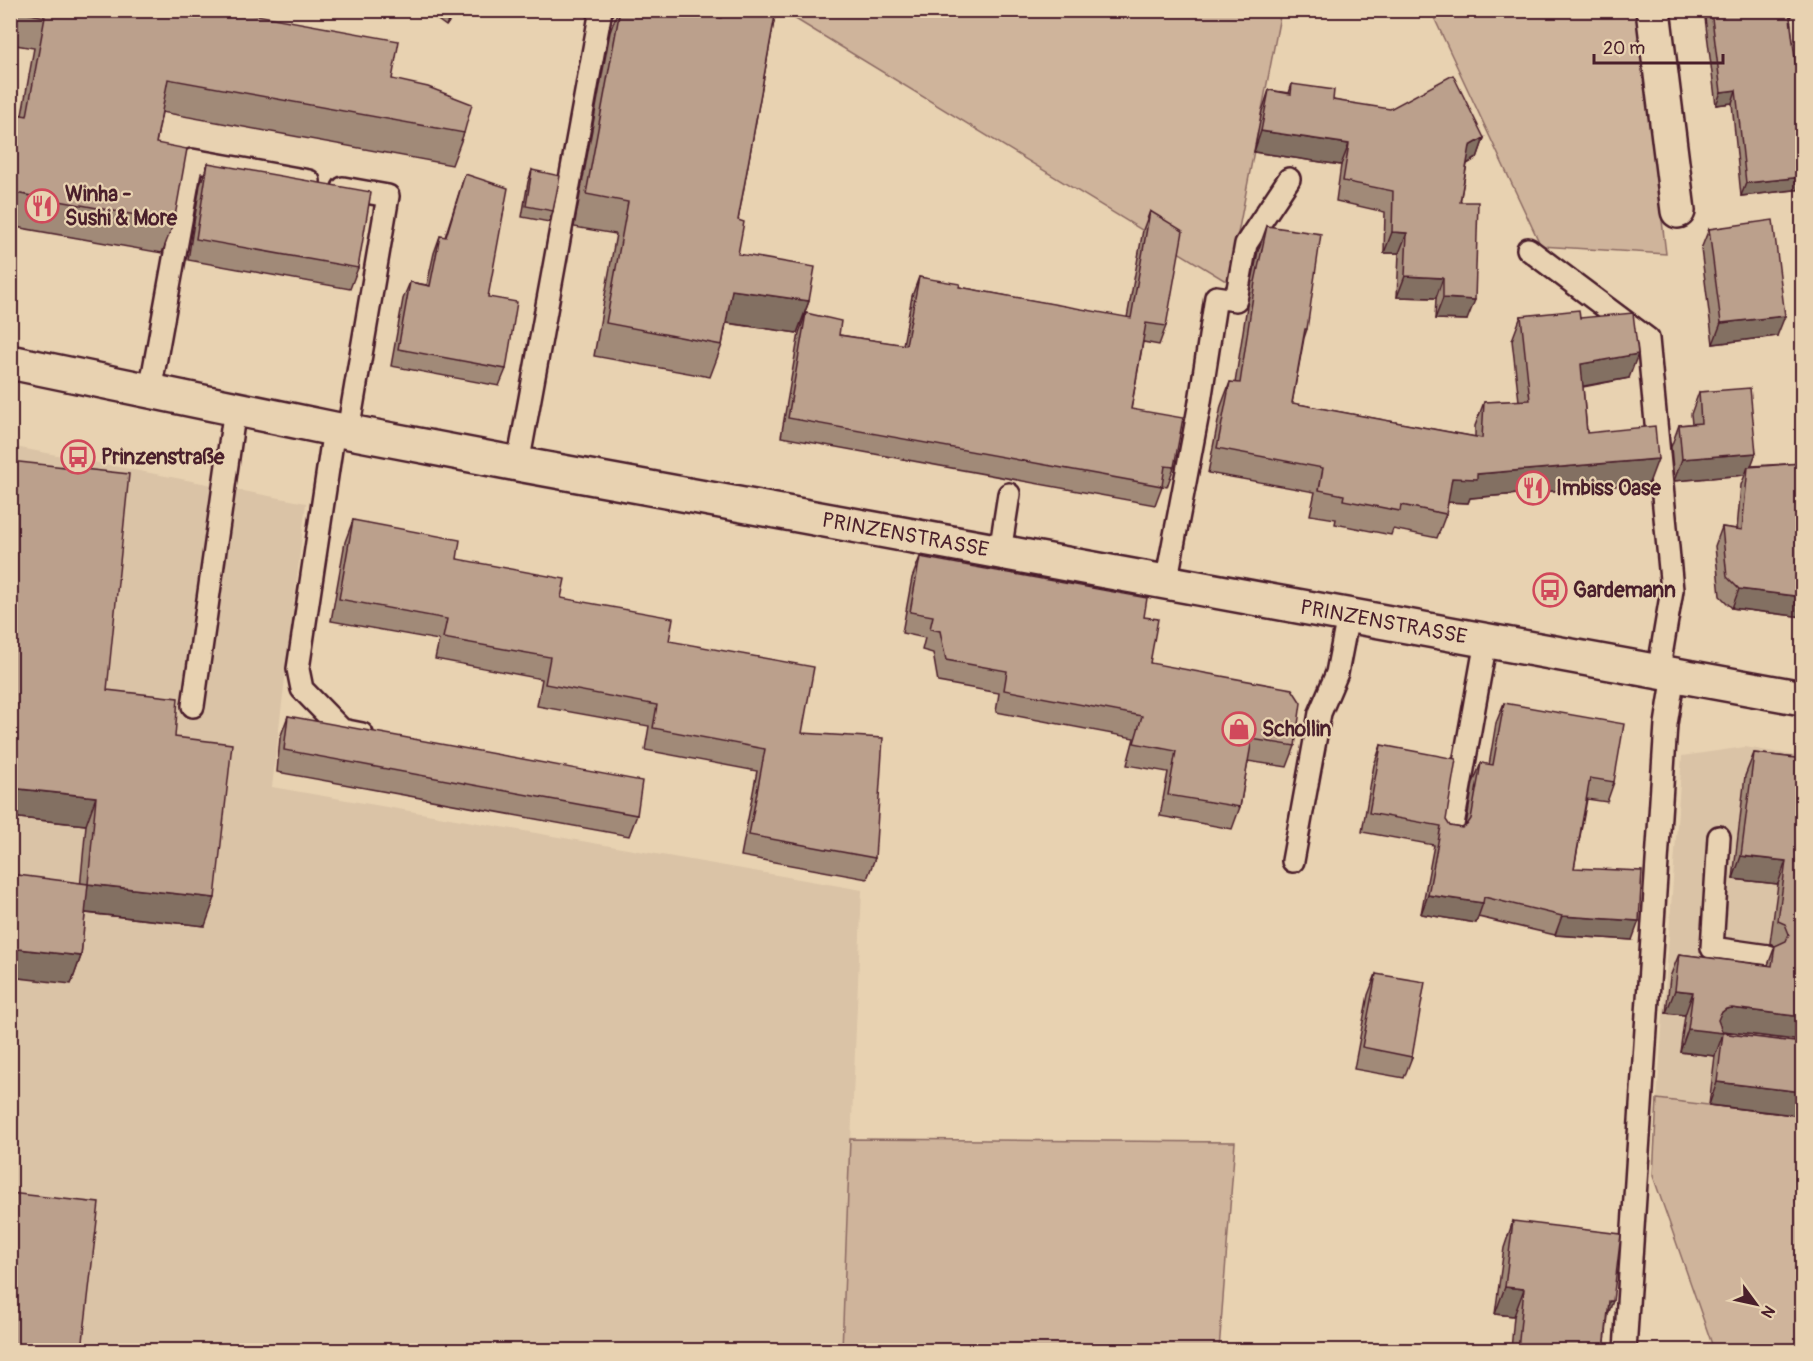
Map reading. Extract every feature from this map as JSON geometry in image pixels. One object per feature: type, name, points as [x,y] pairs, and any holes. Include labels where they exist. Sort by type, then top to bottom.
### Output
[{"type":"main road","points":[[1653,10],[1678,211]]},
{"type":"main road","name":"PRINZENSTRASSE","points":[[10,362],[518,464],[1803,698]]},
{"type":"lane","points":[[518,464],[601,10]]},
{"type":"lane","points":[[150,391],[192,160],[388,196],[341,430],[298,669],[302,689],[342,730],[376,736]]},
{"type":"lane","points":[[1166,583],[1199,408],[1216,297],[1236,300],[1246,244],[1289,179]]},
{"type":"lane","points":[[1528,249],[1648,339],[1672,590],[1666,674],[1666,724],[1625,1350]]},
{"type":"lane","points":[[193,706],[235,408]]},
{"type":"lane","points":[[1000,552],[1009,494]]},
{"type":"lane","points":[[1293,861],[1320,713],[1337,674],[1348,616]]},
{"type":"lane","points":[[1451,836],[1486,641]]},
{"type":"lane","points":[[1719,837],[1712,948],[1768,956]]},
{"type":"shaded area","points":[[784,10],[1281,11],[1229,280],[1224,280]]},
{"type":"shaded area","points":[[1431,11],[1637,11],[1666,254],[1541,246]]},
{"type":"shaded area","points":[[10,446],[306,503],[272,787],[862,890],[842,1350],[11,1350]]},
{"type":"shaded area","points":[[1745,747],[1802,757],[1802,1116],[1657,1099],[1682,756]]},
{"type":"shaded area","points":[[1657,1099],[1802,1116],[1802,1350],[1714,1350],[1653,1176]]},
{"type":"shaded area","points":[[850,1139],[1235,1142],[1219,1350],[842,1350]]},
{"type":"building","points":[[12,10],[229,10],[399,41],[392,79],[428,87],[472,104],[464,133],[168,79],[156,143],[187,149],[174,222],[10,192],[10,113],[27,116],[45,17]]},
{"type":"building","points":[[620,10],[680,10],[721,18],[723,10],[776,10],[738,220],[744,222],[738,254],[815,267],[809,301],[732,290],[722,345],[606,323],[628,202],[586,194]]},
{"type":"building","points":[[1711,10],[1789,10],[1798,83],[1803,82],[1803,177],[1746,183],[1736,90],[1721,92]]},
{"type":"building","points":[[1453,75],[1484,138],[1470,146],[1460,202],[1478,202],[1475,300],[1443,298],[1443,278],[1405,276],[1407,233],[1392,232],[1393,191],[1343,181],[1349,144],[1261,131],[1269,90],[1291,94],[1292,84],[1334,90],[1333,100],[1390,109]]},
{"type":"building","points":[[208,163],[371,192],[358,268],[196,239]]},
{"type":"building","points":[[532,170],[560,176],[553,211],[526,206]]},
{"type":"building","points":[[465,174],[508,188],[488,297],[517,302],[506,369],[398,349],[410,282],[430,286],[440,236],[446,237]]},
{"type":"building","points":[[1150,211],[1183,231],[1166,326],[1146,323],[1131,409],[1183,418],[1174,467],[1165,466],[1162,486],[788,418],[806,313],[841,321],[839,335],[906,345],[919,277],[960,284],[959,287],[1131,318]]},
{"type":"building","points":[[1773,220],[1785,316],[1721,323],[1709,229]]},
{"type":"building","points":[[1267,226],[1321,234],[1307,329],[1305,329],[1292,403],[1482,438],[1484,402],[1530,400],[1521,316],[1579,310],[1580,318],[1633,313],[1638,354],[1581,364],[1587,433],[1655,426],[1658,459],[1477,474],[1477,479],[1452,478],[1446,514],[1401,505],[1400,511],[1343,500],[1344,495],[1319,490],[1323,468],[1217,448],[1230,382],[1240,383],[1255,282]]},
{"type":"building","points":[[1750,388],[1756,453],[1682,459],[1679,425],[1701,423],[1699,392]]},
{"type":"building","points":[[10,461],[129,474],[107,690],[178,698],[175,737],[232,744],[215,898],[88,884],[96,797],[10,788]]},
{"type":"building","points":[[1803,463],[1803,597],[1739,589],[1727,577],[1722,527],[1742,530],[1748,467]]},
{"type":"building","points":[[353,520],[460,540],[457,559],[565,579],[561,598],[673,618],[669,641],[814,667],[802,733],[883,738],[875,858],[749,835],[765,749],[653,728],[657,705],[545,684],[550,657],[443,638],[447,619],[339,599]]},
{"type":"building","points":[[920,557],[1147,598],[1144,617],[1158,619],[1150,663],[1292,689],[1301,703],[1295,746],[1252,739],[1240,807],[1168,795],[1176,751],[1134,743],[1142,716],[1004,690],[1007,671],[946,660],[940,631],[930,629],[933,616],[910,612]]},
{"type":"building","points":[[1504,703],[1624,724],[1614,782],[1590,778],[1574,868],[1642,871],[1639,921],[1562,916],[1484,897],[1483,903],[1428,895],[1441,826],[1369,813],[1381,745],[1456,759],[1446,820],[1450,826],[1462,828],[1467,825],[1471,819],[1481,763],[1493,765]]},
{"type":"building","points":[[288,716],[642,781],[637,815],[284,750]]},
{"type":"building","points":[[1754,753],[1803,759],[1803,1017],[1732,1008],[1721,1013],[1718,1020],[1722,1031],[1728,1034],[1803,1043],[1803,1092],[1717,1082],[1723,1033],[1688,1029],[1693,992],[1675,990],[1679,954],[1772,966],[1775,946],[1786,941],[1789,934],[1785,924],[1778,921],[1786,861],[1741,856]]},
{"type":"building","points":[[10,874],[88,884],[81,956],[10,948]]},
{"type":"building","points":[[1376,974],[1425,982],[1412,1057],[1362,1047]]},
{"type":"building","points":[[10,1193],[99,1203],[82,1350],[10,1350]]},
{"type":"building","points":[[1513,1221],[1621,1234],[1613,1301],[1609,1301],[1604,1350],[1518,1350],[1524,1289],[1505,1287]]},
{"type":"place","name":"Winha - Sushi & More","points":[[42,206]]},
{"type":"place","name":"Prinzenstraße","points":[[78,457]]},
{"type":"place","name":"Imbiss Oase","points":[[1533,488]]},
{"type":"place","name":"Gardemann","points":[[1550,590]]},
{"type":"place","name":"Schollin","points":[[1239,729]]}]
